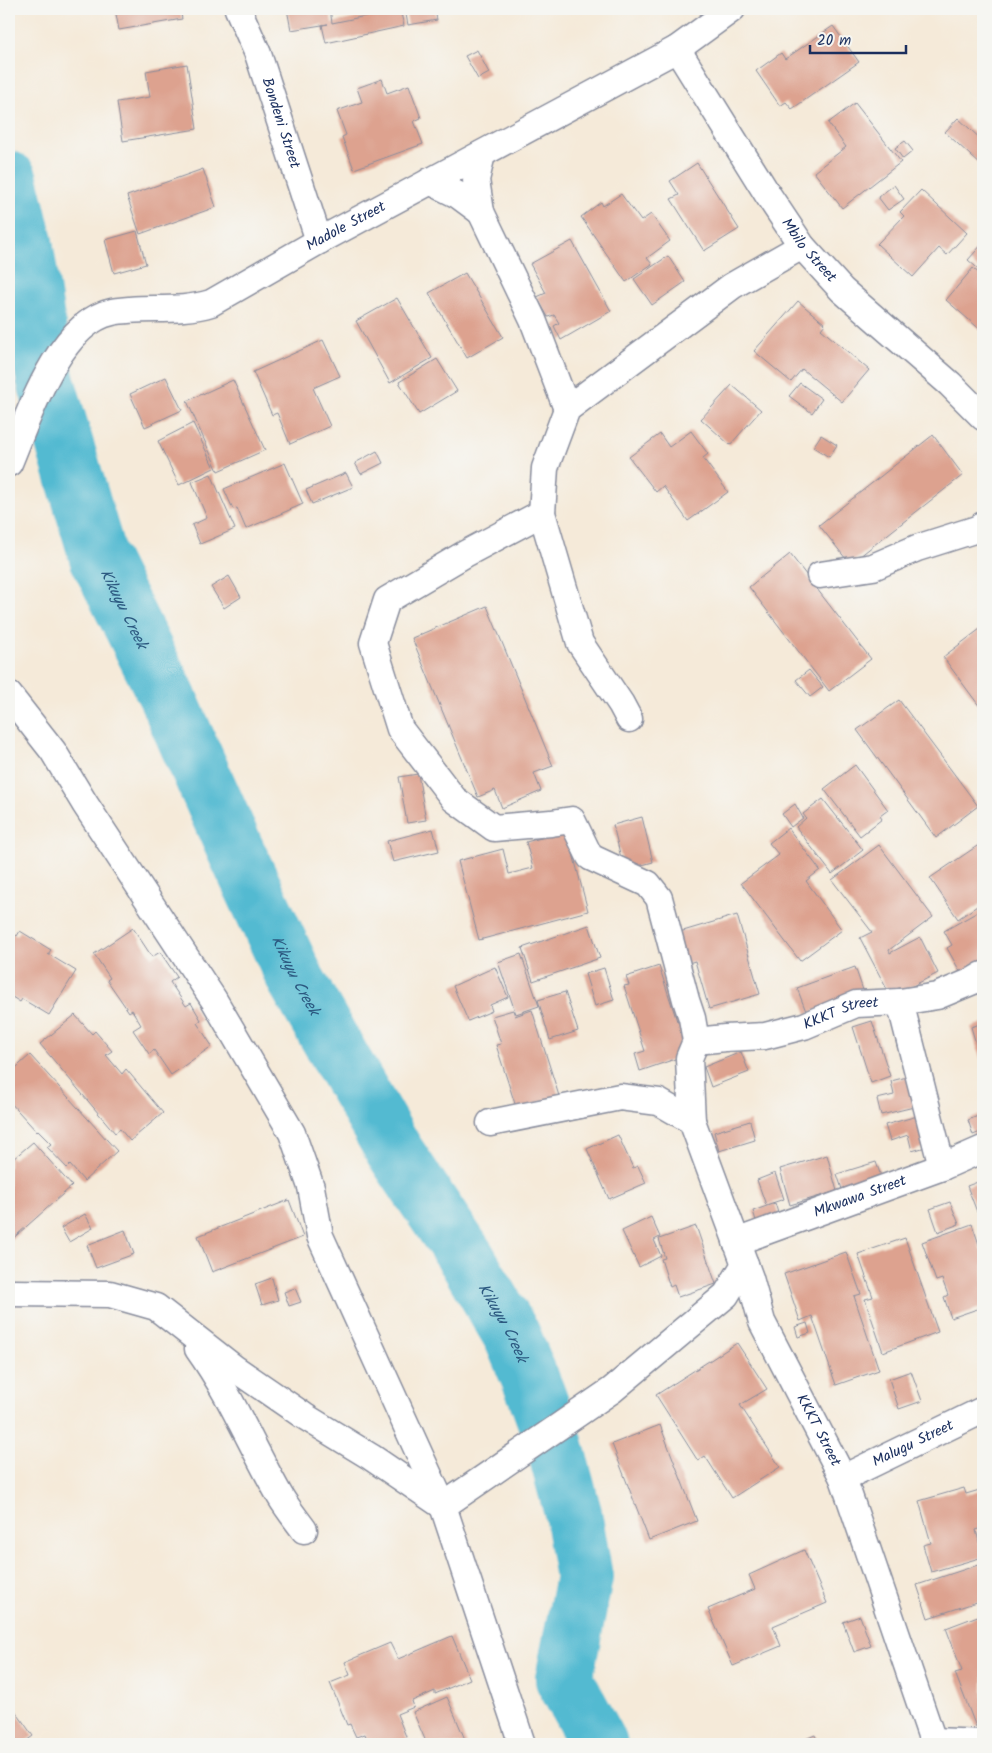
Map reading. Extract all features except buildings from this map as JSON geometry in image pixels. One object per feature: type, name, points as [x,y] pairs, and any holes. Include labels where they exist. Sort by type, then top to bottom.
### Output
[{"type":"street","name":"Bondeni Street","points":[[238,9],[258,54],[318,241]]},
{"type":"street","name":"Madole Street","points":[[9,464],[46,378],[74,335],[88,323],[100,316],[114,312],[193,307],[211,303],[318,241],[677,49],[732,9]]},
{"type":"street","name":"Mbilo Street","points":[[677,49],[802,246],[842,290],[950,384],[979,404]]},
{"type":"street","points":[[482,154],[476,180],[480,212],[533,320],[567,409]]},
{"type":"street","points":[[430,181],[458,195],[480,212]]},
{"type":"street","points":[[629,719],[622,704],[580,643],[542,513],[545,468],[567,409],[732,286],[802,246]]},
{"type":"street","name":"KKKT Street","points":[[542,513],[465,554],[388,600],[372,643],[400,729],[454,799],[494,828],[572,820],[590,857],[648,884],[659,898],[692,1018],[696,1042],[690,1058],[692,1120],[740,1253],[762,1322],[843,1478],[934,1743]]},
{"type":"street","points":[[820,575],[873,567],[917,548],[977,529],[983,525]]},
{"type":"street","points":[[9,695],[52,751],[84,804],[214,1000],[292,1133],[311,1187],[320,1236],[443,1506],[522,1744]]},
{"type":"street","name":"KKKT Street","points":[[696,1042],[765,1036],[804,1026],[856,1004],[900,1002],[937,996],[983,975]]},
{"type":"street","points":[[900,1002],[942,1167]]},
{"type":"street","points":[[490,1123],[620,1096],[660,1102],[692,1120]]},
{"type":"street","name":"Mkwawa Street","points":[[740,1253],[983,1149]]},
{"type":"street","points":[[443,1506],[612,1390],[726,1295],[740,1253]]},
{"type":"street","points":[[9,1293],[110,1294],[156,1307],[234,1368],[443,1506]]},
{"type":"street","points":[[181,1326],[208,1363],[243,1423],[280,1497],[304,1530]]},
{"type":"street","name":"Malugu Street","points":[[843,1478],[983,1410]]},
{"type":"street","points":[[934,1743],[983,1743]]},
{"type":"waterway","name":"Kikuyu Creek","points":[[9,180],[24,242],[45,378],[98,557],[167,696],[296,980],[395,1152],[467,1259],[512,1336],[536,1393],[555,1446],[573,1513],[584,1577],[564,1679],[599,1744]]}]
